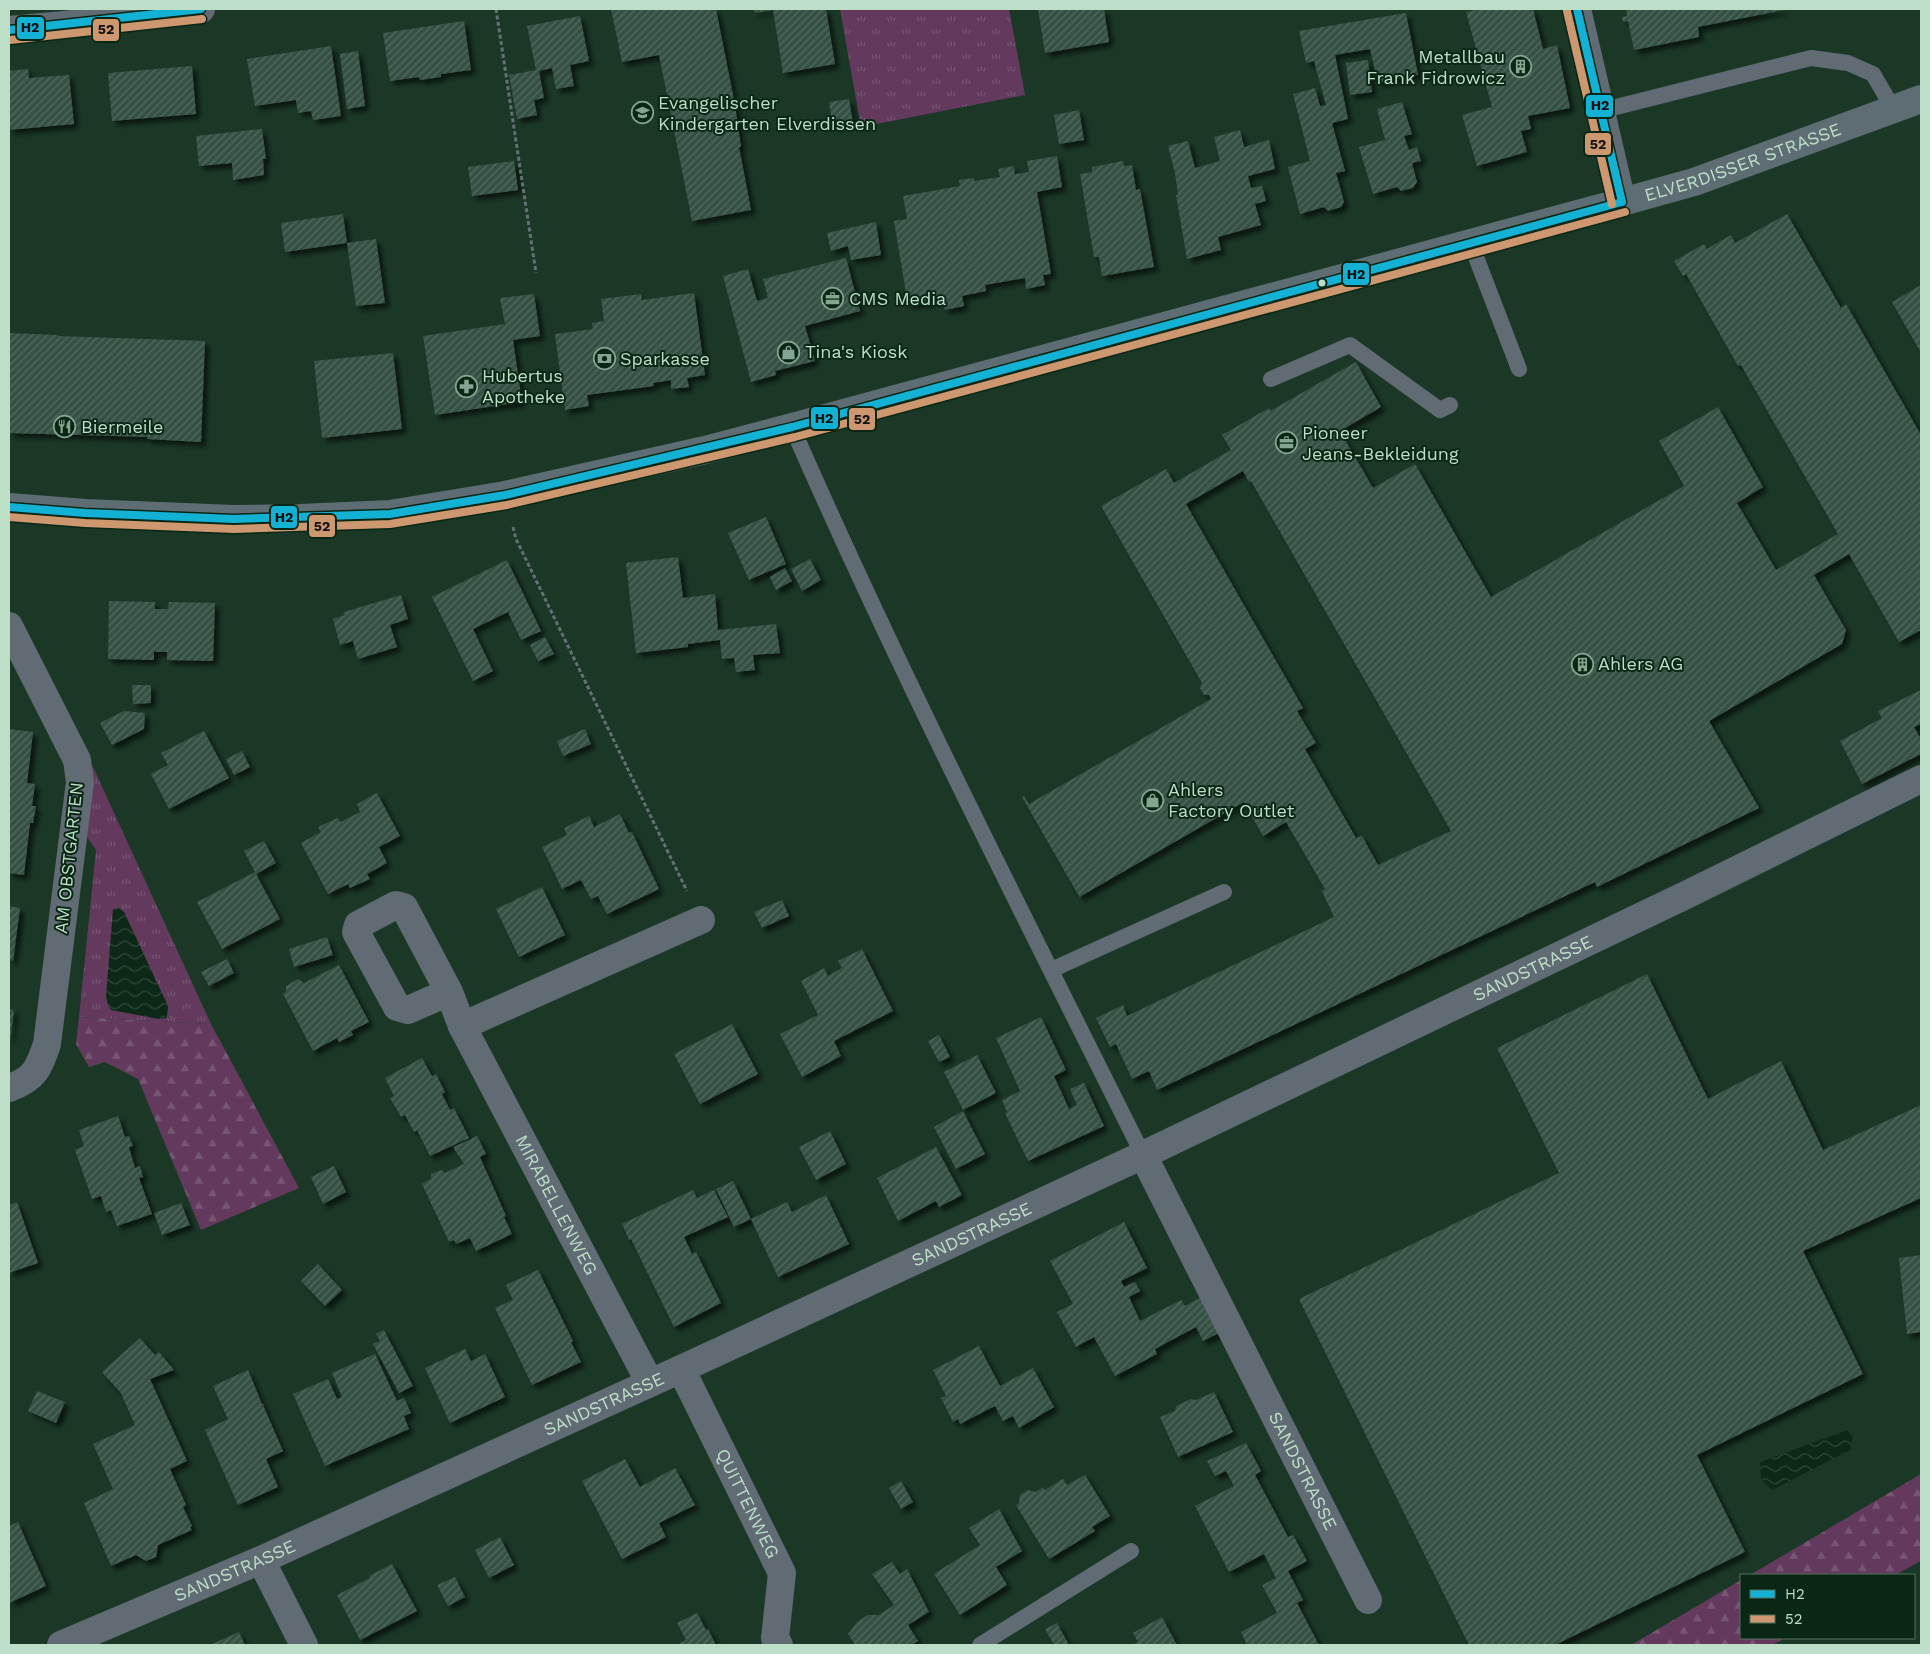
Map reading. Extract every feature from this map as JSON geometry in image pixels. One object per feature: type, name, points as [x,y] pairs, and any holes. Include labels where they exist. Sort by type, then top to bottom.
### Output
[{"type":"main road","name":"ELVERDISSER STRASSE","points":[[9,506],[85,513],[234,519],[300,518],[390,514],[505,495],[705,450],[1471,244],[1694,182],[1921,100]]},
{"type":"street","points":[[9,30],[201,9]]},
{"type":"street","points":[[1577,9],[1622,202]]},
{"type":"street","name":"AM OBSTGARTEN","points":[[9,626],[77,760],[80,782],[47,1044],[38,1069],[19,1085],[9,1088]]},
{"type":"street","name":"SANDSTRASSE","points":[[61,1645],[261,1560],[681,1369],[1143,1155],[1686,895],[1921,779]]},
{"type":"street","points":[[462,1026],[702,920]]},
{"type":"street","name":"MIRABELLENWEG","points":[[449,992],[462,1026],[650,1383]]},
{"type":"street","name":"SANDSTRASSE","points":[[1143,1155],[1368,1600]]},
{"type":"street","name":"QUITTENWEG","points":[[681,1369],[782,1573],[775,1638],[779,1645]]},
{"type":"street","points":[[261,1560],[304,1645]]},
{"type":"lane","points":[[1600,111],[1811,58],[1848,63],[1873,74],[1894,110]]},
{"type":"lane","points":[[1471,244],[1519,369]]},
{"type":"lane","points":[[1271,379],[1350,345],[1440,410],[1450,405]]},
{"type":"lane","points":[[792,427],[834,523],[944,756],[1143,1155]]},
{"type":"lane","points":[[1051,970],[1224,892]]},
{"type":"lane","points":[[980,1645],[1130,1551]]},
{"type":"path","points":[[496,9],[536,273]]},
{"type":"path","points":[[505,495],[516,539],[702,920]]},
{"type":"green space","points":[[840,9],[1009,9],[1025,95],[861,127]]},
{"type":"green space","points":[[92,765],[211,1024],[79,1017],[96,850],[85,834]]},
{"type":"green space","points":[[79,1017],[211,1024],[299,1188],[201,1230],[138,1079],[105,1062],[89,1067],[76,1044]]},
{"type":"green space","points":[[1921,1474],[1921,1561],[1897,1574],[1752,1574]]},
{"type":"green space","points":[[1740,1581],[1740,1639],[1783,1639],[1772,1645],[1631,1645]]},
{"type":"water","points":[[119,908],[124,912],[168,1006],[167,1018],[159,1019],[111,1010],[108,1005],[106,996],[113,909]]},
{"type":"water","points":[[1847,1430],[1853,1437],[1850,1450],[1772,1490],[1761,1479],[1760,1462]]},
{"type":"building","points":[[611,9],[716,9],[735,105],[741,147],[739,147],[751,210],[692,221],[659,55],[622,62]]},
{"type":"building","points":[[754,9],[826,9],[835,64],[783,73],[773,10],[755,13]]},
{"type":"building","points":[[1038,9],[1104,9],[1109,42],[1045,53]]},
{"type":"building","name":"Metallbau Frank Fidrowicz","points":[[1480,9],[1533,9],[1543,49],[1557,45],[1570,108],[1528,116],[1531,129],[1521,131],[1527,152],[1477,166],[1462,115],[1492,107],[1466,12]]},
{"type":"building","points":[[1626,9],[1784,10],[1698,27],[1699,37],[1634,50],[1628,21],[1623,22],[1622,17],[1627,16]]},
{"type":"building","points":[[1406,13],[1418,75],[1378,83],[1370,49],[1335,55],[1348,119],[1332,123],[1345,171],[1336,173],[1344,202],[1341,207],[1328,211],[1324,207],[1300,214],[1288,167],[1310,161],[1293,94],[1315,88],[1320,106],[1326,105],[1314,61],[1306,63],[1299,31]]},
{"type":"building","points":[[580,16],[589,61],[570,65],[574,86],[556,89],[552,68],[539,71],[544,98],[534,100],[537,115],[517,119],[509,75],[536,70],[527,26]]},
{"type":"building","points":[[464,21],[471,70],[441,74],[441,77],[420,80],[419,77],[390,81],[383,33]]},
{"type":"building","points":[[331,46],[341,116],[313,120],[311,111],[298,113],[296,100],[255,106],[247,59]]},
{"type":"building","points":[[358,51],[365,106],[347,109],[340,54]]},
{"type":"building","points":[[1368,60],[1372,92],[1350,95],[1346,63]]},
{"type":"building","points":[[192,66],[196,114],[112,121],[108,73]]},
{"type":"building","points":[[28,69],[29,78],[69,75],[74,124],[9,130],[9,71]]},
{"type":"building","points":[[849,99],[853,123],[833,126],[829,102]]},
{"type":"building","points":[[1402,102],[1412,134],[1404,136],[1409,150],[1417,147],[1421,161],[1412,163],[1417,182],[1413,188],[1401,191],[1397,187],[1373,194],[1359,147],[1385,140],[1377,109]]},
{"type":"building","points":[[1079,110],[1084,140],[1059,144],[1054,115]]},
{"type":"building","points":[[262,129],[266,159],[263,159],[264,175],[233,180],[232,163],[199,166],[196,136]]},
{"type":"building","points":[[1240,130],[1244,147],[1269,140],[1275,169],[1248,176],[1251,188],[1262,186],[1266,201],[1255,204],[1261,225],[1218,237],[1221,250],[1187,259],[1176,195],[1178,195],[1175,173],[1168,146],[1188,141],[1195,168],[1220,161],[1214,137]]},
{"type":"building","points":[[1057,156],[1062,187],[1037,192],[1051,274],[1043,275],[1045,285],[1026,289],[1025,278],[985,285],[986,291],[962,296],[964,306],[945,310],[943,299],[908,305],[894,221],[907,219],[903,196],[960,186],[959,180],[974,178],[974,181],[1000,177],[998,169],[1014,166],[1015,174],[1029,172],[1027,161]]},
{"type":"building","points":[[514,161],[518,190],[472,196],[468,167]]},
{"type":"building","points":[[1123,161],[1124,166],[1132,165],[1136,190],[1140,189],[1154,267],[1102,276],[1099,257],[1094,257],[1080,174],[1092,172],[1092,167]]},
{"type":"building","points":[[343,214],[347,243],[285,252],[281,223]]},
{"type":"building","name":"Ahlers AG","points":[[1787,214],[1841,308],[1846,304],[1921,435],[1921,630],[1899,642],[1849,554],[1814,575],[1846,630],[1842,644],[1709,721],[1759,808],[1597,887],[1595,882],[1157,1090],[1149,1071],[1132,1079],[1116,1044],[1110,1047],[1096,1018],[1123,1005],[1127,1016],[1334,917],[1322,891],[1325,889],[1286,822],[1263,836],[1244,802],[1080,898],[1022,797],[1024,796],[1029,804],[1211,699],[1209,695],[1204,695],[1200,688],[1202,683],[1101,506],[1166,469],[1174,483],[1231,450],[1222,435],[1269,408],[1270,411],[1356,362],[1381,407],[1340,431],[1373,488],[1415,464],[1491,597],[1684,486],[1659,441],[1718,407],[1763,487],[1737,503],[1776,570],[1838,534],[1741,365],[1738,366],[1686,274],[1683,276],[1674,261],[1704,244],[1707,249],[1731,235],[1735,243]],"holes":[[[1243,471],[1249,482],[1251,481],[1451,831],[1378,865],[1362,836],[1356,838],[1305,749],[1316,743],[1297,711],[1303,708],[1186,504]]]},
{"type":"building","points":[[876,222],[881,255],[851,260],[848,246],[831,251],[827,233]]},
{"type":"building","points":[[376,239],[385,303],[356,306],[347,243]]},
{"type":"building","points":[[846,258],[860,311],[805,326],[815,361],[775,371],[776,375],[751,382],[723,276],[748,269],[757,301],[768,298],[763,279]]},
{"type":"building","points":[[1921,285],[1921,353],[1892,302]]},
{"type":"building","name":"Sparkasse","points":[[694,293],[705,375],[687,378],[689,387],[671,389],[671,380],[653,383],[654,386],[587,395],[589,406],[565,410],[555,334],[593,329],[592,323],[604,321],[601,299],[641,294],[642,300]]},
{"type":"building","points":[[534,294],[540,336],[513,340],[522,402],[435,415],[423,336],[505,324],[500,298]]},
{"type":"building","points":[[9,333],[205,341],[201,442],[147,439],[148,437],[9,433]]},
{"type":"building","points":[[393,353],[402,429],[322,438],[314,361]]},
{"type":"building","points":[[766,517],[786,564],[749,580],[728,533]]},
{"type":"building","points":[[678,557],[683,598],[715,594],[718,630],[776,624],[780,653],[753,655],[755,670],[736,672],[734,658],[722,659],[720,640],[688,644],[688,647],[636,653],[626,563]]},
{"type":"building","points":[[810,559],[821,580],[802,591],[791,569]]},
{"type":"building","points":[[507,560],[541,631],[521,640],[508,612],[473,629],[493,671],[473,681],[432,597]]},
{"type":"building","points":[[785,568],[792,581],[776,590],[770,577]]},
{"type":"building","points":[[401,595],[408,619],[390,625],[397,647],[358,659],[353,641],[340,645],[333,619],[345,615],[344,612]]},
{"type":"building","points":[[109,601],[155,602],[155,609],[168,609],[169,602],[215,603],[213,661],[167,660],[167,652],[154,652],[154,660],[108,659]]},
{"type":"building","points":[[545,637],[554,654],[538,661],[530,645]]},
{"type":"building","points":[[132,685],[151,685],[151,703],[133,704]]},
{"type":"building","points":[[1921,690],[1921,724],[1914,727],[1921,739],[1921,754],[1862,784],[1840,741],[1882,718],[1878,711]]},
{"type":"building","points":[[124,711],[145,713],[144,729],[112,745],[100,723]]},
{"type":"building","points":[[9,729],[33,732],[27,783],[35,784],[32,806],[36,806],[33,823],[30,823],[24,875],[9,873]]},
{"type":"building","points":[[585,729],[591,744],[563,756],[557,741]]},
{"type":"building","points":[[204,731],[229,778],[169,809],[151,774],[168,765],[161,753]]},
{"type":"building","points":[[242,751],[250,767],[234,775],[226,759]]},
{"type":"building","points":[[377,793],[400,836],[379,847],[387,863],[367,874],[370,879],[350,888],[348,884],[328,894],[301,843],[321,832],[318,827],[338,818],[340,822],[360,812],[357,804]]},
{"type":"building","points":[[620,814],[629,833],[632,832],[659,889],[607,914],[598,896],[591,899],[581,880],[562,889],[542,847],[567,835],[564,828],[589,816],[594,827]]},
{"type":"building","points":[[264,841],[276,863],[256,874],[280,919],[222,949],[197,902],[255,872],[244,851]]},
{"type":"building","points":[[542,887],[565,935],[519,957],[496,909]]},
{"type":"building","points":[[782,900],[789,916],[762,928],[754,912]]},
{"type":"building","points":[[9,906],[20,908],[13,961],[9,960]]},
{"type":"building","points":[[327,937],[333,955],[294,967],[289,949]]},
{"type":"building","points":[[862,949],[893,1011],[834,1041],[841,1056],[802,1077],[780,1034],[818,1015],[801,981],[824,968],[828,976],[842,968],[838,961]]},
{"type":"building","points":[[227,959],[234,973],[209,986],[201,972]]},
{"type":"building","points":[[339,965],[369,1022],[351,1031],[353,1035],[339,1042],[337,1038],[313,1051],[283,994],[286,992],[286,986],[298,979],[304,983]]},
{"type":"building","points":[[1647,974],[1708,1099],[1781,1061],[1823,1150],[1921,1105],[1921,1198],[1803,1251],[1863,1374],[1697,1455],[1745,1552],[1555,1645],[1469,1645],[1299,1299],[1559,1173],[1497,1048]]},
{"type":"building","points":[[9,1009],[14,1010],[10,1041],[9,1041]]},
{"type":"building","points":[[1041,1017],[1066,1070],[1054,1076],[1069,1109],[1077,1105],[1070,1089],[1084,1083],[1104,1126],[1028,1161],[1005,1113],[1007,1112],[1002,1100],[1020,1091],[996,1038]]},
{"type":"building","points":[[732,1024],[758,1074],[700,1104],[674,1054]]},
{"type":"building","points":[[939,1035],[950,1057],[939,1062],[928,1041]]},
{"type":"building","points":[[977,1055],[996,1093],[963,1110],[944,1072]]},
{"type":"building","points":[[422,1058],[432,1076],[436,1074],[445,1092],[442,1094],[450,1110],[454,1108],[469,1138],[430,1156],[417,1130],[414,1132],[405,1115],[401,1117],[390,1098],[394,1096],[385,1078]]},
{"type":"building","points":[[963,1111],[985,1154],[956,1169],[934,1127]]},
{"type":"building","points":[[118,1116],[125,1137],[129,1136],[133,1146],[129,1147],[135,1168],[140,1166],[143,1177],[139,1178],[152,1214],[117,1226],[111,1210],[106,1212],[101,1196],[92,1199],[75,1150],[84,1146],[79,1130]]},
{"type":"building","points":[[830,1131],[846,1164],[816,1180],[799,1147]]},
{"type":"building","points":[[477,1136],[486,1154],[480,1157],[512,1234],[476,1251],[470,1238],[456,1244],[454,1240],[449,1242],[422,1184],[431,1179],[431,1174],[441,1170],[445,1173],[464,1164],[453,1147]]},
{"type":"building","points":[[936,1147],[962,1195],[939,1207],[936,1201],[898,1221],[877,1178]]},
{"type":"building","points":[[334,1166],[346,1192],[323,1204],[311,1177]]},
{"type":"building","points":[[733,1181],[751,1219],[734,1227],[716,1189]]},
{"type":"building","points":[[693,1190],[697,1198],[714,1190],[728,1217],[684,1237],[692,1254],[696,1252],[721,1303],[674,1327],[622,1224]]},
{"type":"building","points":[[826,1195],[849,1244],[778,1277],[751,1219],[787,1202],[792,1212]]},
{"type":"building","points":[[17,1202],[38,1263],[9,1273],[9,1205]]},
{"type":"building","points":[[181,1203],[190,1225],[162,1235],[154,1213]]},
{"type":"building","points":[[1124,1222],[1147,1268],[1121,1281],[1124,1287],[1135,1282],[1140,1291],[1129,1297],[1140,1321],[1181,1300],[1185,1306],[1202,1297],[1221,1332],[1203,1341],[1196,1327],[1155,1349],[1157,1354],[1115,1376],[1094,1337],[1076,1347],[1057,1312],[1073,1304],[1050,1261]]},
{"type":"building","points":[[1921,1255],[1921,1332],[1907,1334],[1899,1258]]},
{"type":"building","points":[[318,1264],[342,1290],[325,1306],[301,1281]]},
{"type":"building","points":[[538,1270],[573,1341],[571,1342],[581,1362],[532,1385],[495,1308],[513,1300],[506,1285]]},
{"type":"building","points":[[384,1330],[413,1386],[399,1393],[373,1344],[380,1341],[376,1334]]},
{"type":"building","points":[[140,1338],[155,1355],[159,1352],[174,1370],[150,1379],[187,1461],[170,1469],[186,1505],[183,1507],[192,1530],[158,1545],[156,1557],[146,1561],[136,1555],[111,1566],[84,1503],[113,1489],[93,1444],[135,1425],[121,1393],[102,1372]]},
{"type":"building","points":[[979,1346],[1000,1386],[1033,1368],[1054,1407],[1019,1428],[1013,1416],[1003,1421],[995,1406],[960,1424],[958,1419],[953,1422],[941,1398],[946,1396],[933,1370]]},
{"type":"building","points":[[465,1349],[471,1361],[485,1354],[505,1397],[450,1423],[425,1368]]},
{"type":"building","points":[[375,1354],[397,1401],[404,1398],[411,1413],[404,1416],[409,1429],[325,1466],[293,1394],[328,1379],[337,1399],[342,1397],[332,1373]]},
{"type":"building","points":[[248,1370],[262,1404],[265,1404],[263,1405],[283,1451],[266,1459],[278,1487],[238,1505],[205,1430],[228,1419],[213,1386]]},
{"type":"building","points":[[37,1391],[65,1402],[56,1423],[28,1411]]},
{"type":"building","points":[[1214,1392],[1233,1432],[1178,1457],[1160,1417],[1175,1411],[1176,1406],[1191,1399],[1196,1400]]},
{"type":"building","points":[[1246,1443],[1261,1471],[1255,1475],[1288,1537],[1293,1535],[1307,1561],[1288,1571],[1303,1600],[1297,1603],[1319,1645],[1247,1645],[1241,1632],[1277,1613],[1262,1585],[1276,1578],[1264,1554],[1229,1572],[1195,1506],[1234,1486],[1226,1471],[1215,1476],[1207,1461]]},
{"type":"building","points":[[625,1459],[640,1487],[675,1468],[695,1505],[659,1523],[666,1537],[622,1559],[582,1481]]},
{"type":"building","points":[[1085,1475],[1110,1516],[1092,1527],[1095,1531],[1049,1559],[1016,1505],[1019,1503],[1020,1495],[1028,1490],[1036,1492],[1043,1487],[1045,1490],[1063,1479],[1067,1485]]},
{"type":"building","points":[[901,1481],[913,1502],[901,1509],[889,1488]]},
{"type":"building","points":[[999,1509],[1022,1551],[996,1567],[1007,1585],[960,1615],[934,1574],[980,1545],[969,1528]]},
{"type":"building","points":[[18,1522],[46,1586],[9,1603],[9,1526]]},
{"type":"building","points":[[500,1537],[514,1565],[489,1578],[475,1550]]},
{"type":"building","points":[[892,1562],[900,1574],[907,1569],[929,1612],[908,1625],[918,1641],[911,1645],[855,1645],[848,1634],[857,1622],[868,1615],[879,1615],[894,1605],[872,1574]]},
{"type":"building","points":[[392,1564],[417,1611],[360,1640],[337,1595]]},
{"type":"building","points":[[455,1577],[465,1597],[448,1606],[437,1585]]},
{"type":"building","points":[[697,1613],[716,1645],[677,1645],[686,1640],[677,1623]]},
{"type":"building","points":[[1162,1617],[1177,1645],[1132,1645],[1138,1642],[1133,1633]]},
{"type":"building","points":[[1057,1623],[1069,1645],[1054,1645],[1045,1629]]},
{"type":"building","points":[[239,1632],[245,1645],[210,1645]]},
{"type":"transit line","name":"H2","points":[[9,30],[201,9]]},
{"type":"transit line","name":"H2","points":[[1577,9],[1622,202]]},
{"type":"transit line","name":"52","points":[[1567,11],[1612,204]]},
{"type":"transit line","name":"52","points":[[10,40],[202,19]]},
{"type":"transit line","name":"H2","points":[[9,507],[85,513],[234,519],[390,514],[505,495],[792,427],[1622,202]]},
{"type":"transit line","name":"52","points":[[9,517],[85,523],[234,529],[390,524],[507,505],[795,437],[1625,212]]},
{"type":"place","name":"Metallbau Frank Fidrowicz","points":[[1521,67]]},
{"type":"place","name":"Evangelischer Kindergarten Elverdissen","points":[[642,113]]},
{"type":"place","name":"CMS Media","points":[[833,299]]},
{"type":"place","name":"Tina's Kiosk","points":[[789,352]]},
{"type":"place","name":"Sparkasse","points":[[604,359]]},
{"type":"place","name":"Hubertus Apotheke","points":[[466,386]]},
{"type":"place","name":"Biermeile","points":[[65,427]]},
{"type":"place","name":"Pioneer Jeans-Bekleidung","points":[[1286,443]]},
{"type":"place","name":"Ahlers AG","points":[[1582,664]]},
{"type":"place","name":"Ahlers Factory Outlet","points":[[1152,800]]}]
